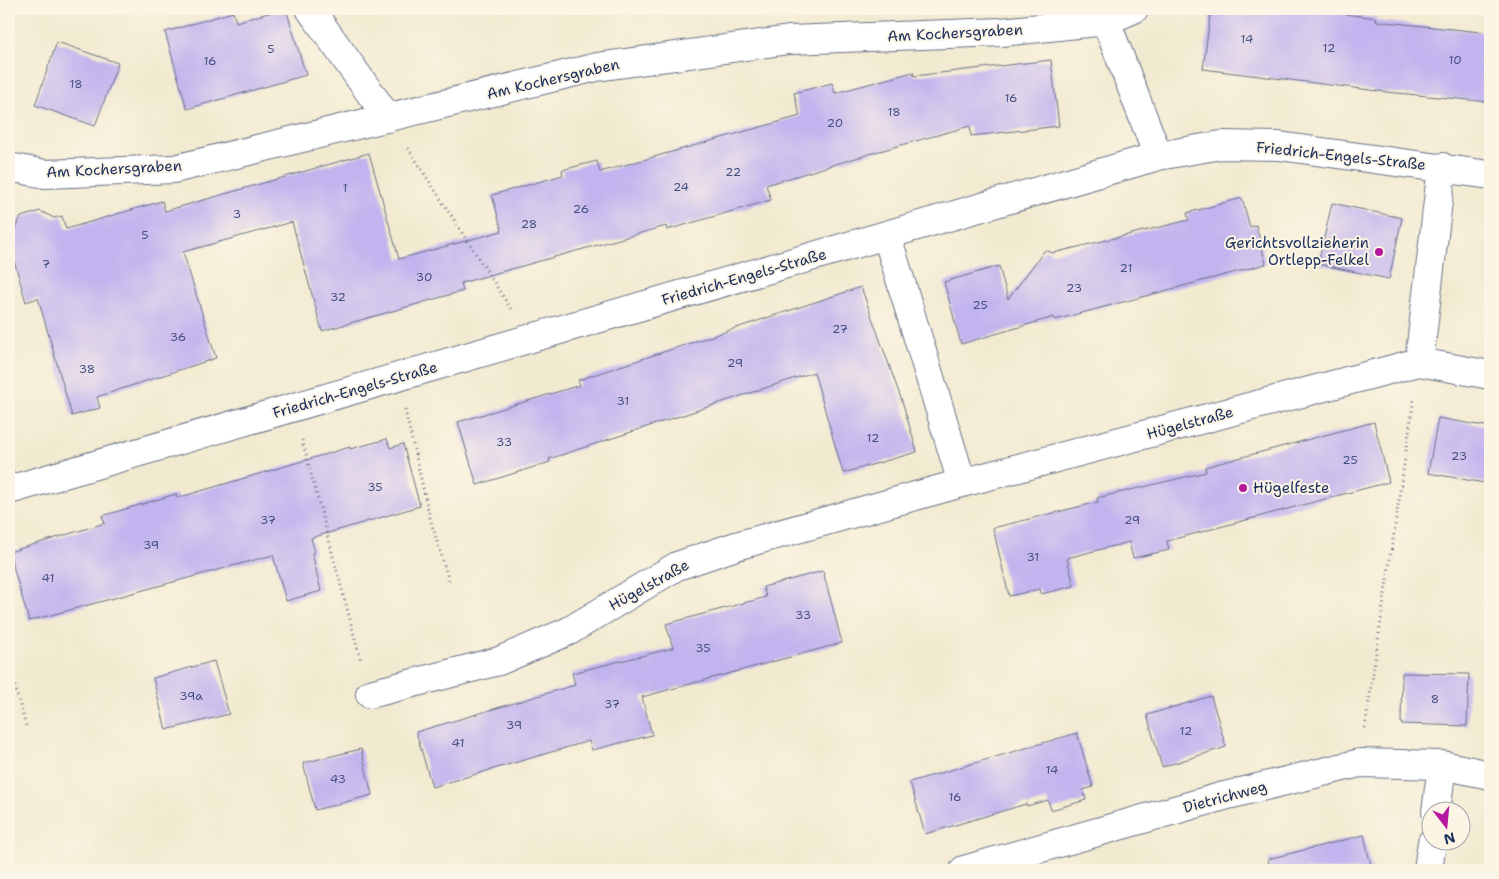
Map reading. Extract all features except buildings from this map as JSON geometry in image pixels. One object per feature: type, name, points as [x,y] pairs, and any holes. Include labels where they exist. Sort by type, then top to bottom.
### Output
[{"type":"street","points":[[310,9],[388,118]]},
{"type":"street","name":"Am Kochersgraben","points":[[9,167],[45,174],[174,169],[597,67],[780,42],[1002,32],[1106,21],[1134,9]]},
{"type":"street","points":[[1106,21],[1158,156]]},
{"type":"street","name":"Friedrich-Engels-Straße","points":[[9,490],[1158,156],[1221,145],[1279,146],[1490,175]]},
{"type":"street","points":[[1419,362],[1442,167]]},
{"type":"street","points":[[887,236],[962,483]]},
{"type":"street","name":"Hügelstraße","points":[[370,694],[499,661],[569,630],[686,563],[736,546],[962,483],[1419,362],[1490,375]]},
{"type":"street","name":"Dietrichweg","points":[[964,870],[1224,796],[1360,763],[1442,765],[1490,775]]},
{"type":"street","points":[[1437,802],[1442,765]]},
{"type":"street","points":[[1428,870],[1431,852]]},
{"type":"path","points":[[388,118],[501,293]]},
{"type":"path","points":[[1360,763],[1419,362]]},
{"type":"path","points":[[398,378],[430,518],[449,581]]},
{"type":"path","points":[[293,408],[353,633]]},
{"type":"path","points":[[9,667],[27,729]]},
{"type":"place","name":"Gerichtsvollzieherin Ortlepp-Felkel","points":[[1379,252]]},
{"type":"place","name":"Hügelfeste","points":[[1243,488]]}]
